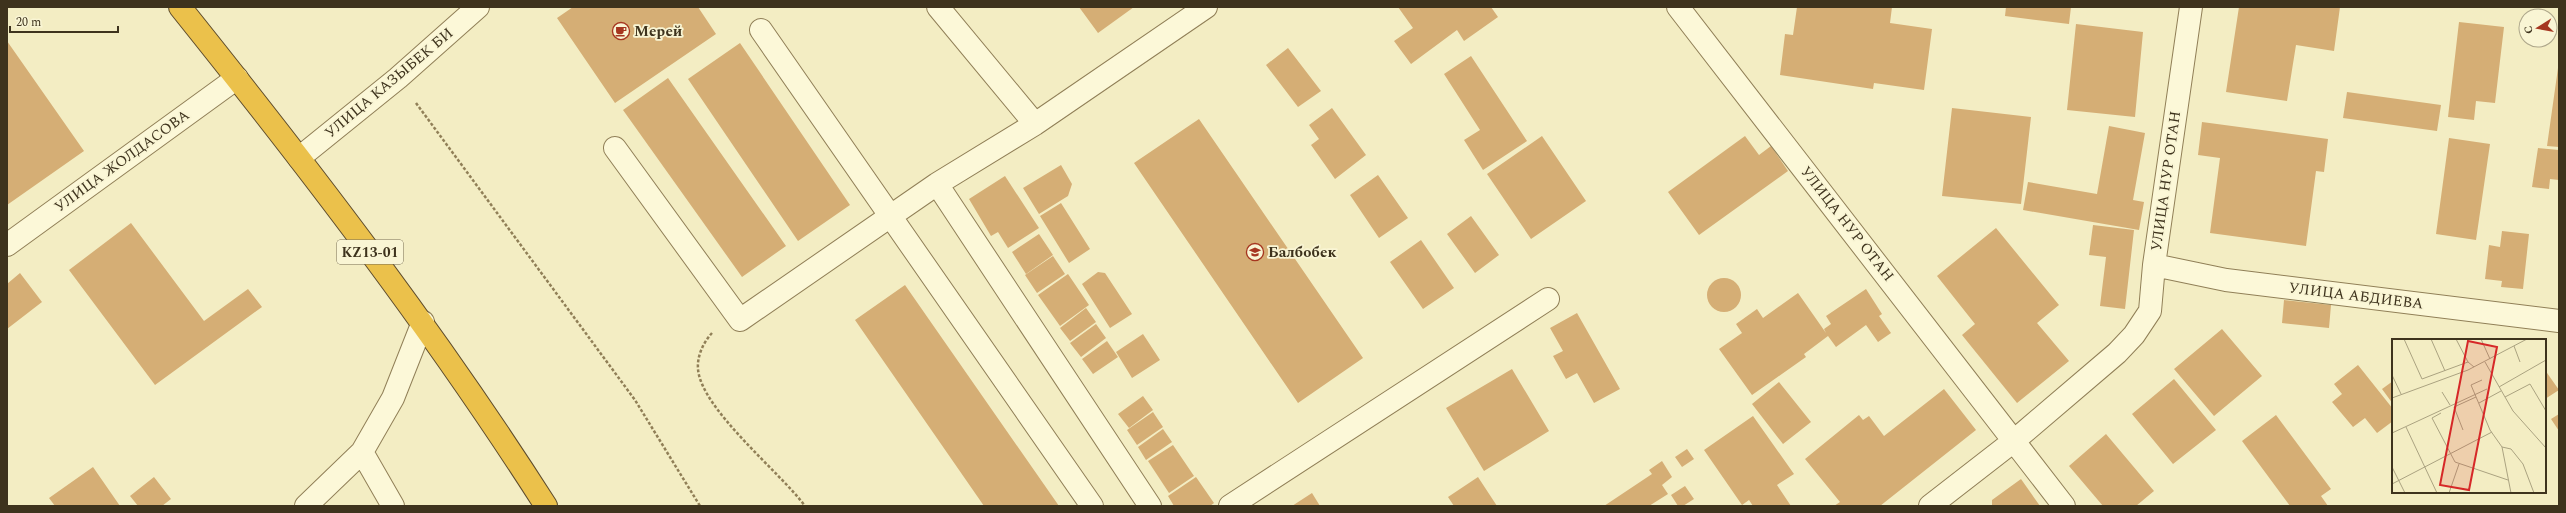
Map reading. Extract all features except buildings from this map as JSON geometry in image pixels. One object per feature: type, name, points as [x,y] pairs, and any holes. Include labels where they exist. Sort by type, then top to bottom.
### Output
[{"type":"highway","name":"KZ13-01","points":[[180,7],[300,158],[422,322],[493,422],[546,506]]},
{"type":"street","name":"УЛИЦА КАЗЫБЕК БИ","points":[[300,158],[398,78],[478,7]]},
{"type":"street","points":[[938,7],[1034,124]]},
{"type":"street","points":[[615,148],[740,320],[889,216],[937,184],[1034,124],[1206,7]]},
{"type":"street","name":"УЛИЦА НУР ОТАН","points":[[1678,7],[2015,440],[2064,506]]},
{"type":"street","name":"УЛИЦА НУР ОТАН","points":[[1930,506],[2015,440],[2118,353],[2134,335],[2150,311],[2154,265],[2191,7]]},
{"type":"street","points":[[761,30],[1092,506]]},
{"type":"street","name":"УЛИЦА ЖОЛДАСОВА","points":[[7,244],[237,78]]},
{"type":"street","points":[[937,184],[1150,506]]},
{"type":"street","name":"УЛИЦА АБДИЕВА","points":[[2154,265],[2226,280],[2559,321]]},
{"type":"street","points":[[1230,506],[1548,299]]},
{"type":"street","points":[[306,506],[362,452],[393,398],[422,322]]},
{"type":"street","points":[[362,452],[393,506]]},
{"type":"path","points":[[398,78],[635,400],[700,506]]},
{"type":"path","points":[[740,320],[722,324],[705,340],[699,356],[698,371],[706,391],[733,430],[792,488],[805,506]]},
{"type":"place","name":"Мерей","points":[[621,31]]},
{"type":"place","name":"Балбобек","points":[[1255,252]]}]
